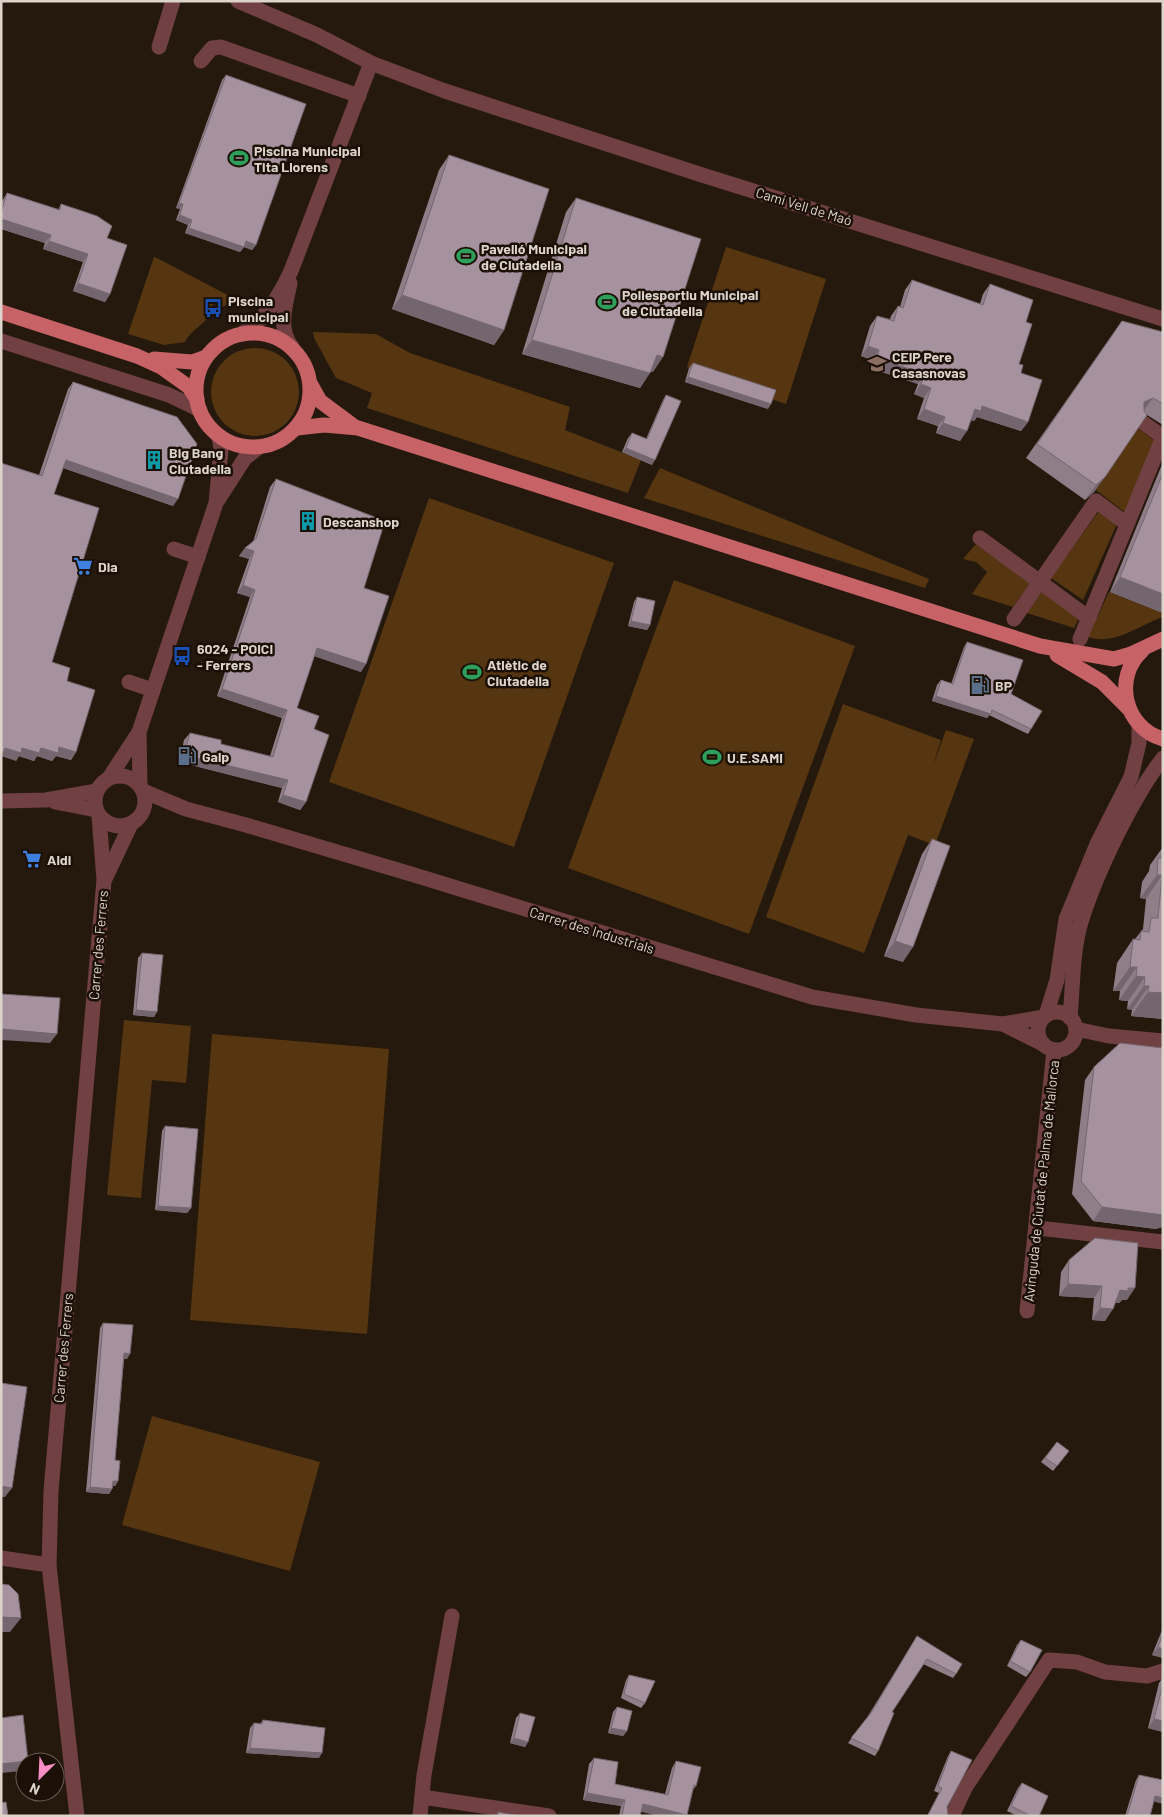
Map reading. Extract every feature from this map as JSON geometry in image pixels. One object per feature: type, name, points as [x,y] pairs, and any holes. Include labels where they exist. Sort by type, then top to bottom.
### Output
[{"type":"main road","points":[[1,312],[138,356],[173,374],[189,387],[211,429],[219,436],[238,445],[259,447],[286,438],[297,428],[308,408],[311,385]]},
{"type":"main road","points":[[138,356],[192,362],[206,357],[225,340],[241,334],[263,333],[292,347],[305,364],[311,385],[320,401],[356,428]]},
{"type":"main road","points":[[198,405],[197,377],[206,357]]},
{"type":"main road","points":[[297,428],[324,425],[356,428],[1040,646],[1069,653],[1114,659],[1131,654],[1163,639]]},
{"type":"main road","points":[[1040,646],[1102,682],[1129,708],[1139,724],[1147,732],[1163,739]]},
{"type":"main road","points":[[1129,708],[1125,695],[1127,674],[1136,656],[1147,646]]},
{"type":"street","points":[[158,47],[173,1]]},
{"type":"street","name":"Camí Vell de Maó","points":[[238,1],[317,35],[371,64],[445,91],[699,174],[1163,319]]},
{"type":"street","points":[[201,61],[212,48],[221,48],[359,96]]},
{"type":"street","points":[[241,334],[250,329],[264,315],[284,286],[371,64]]},
{"type":"street","points":[[291,271],[284,315],[284,331],[292,347]]},
{"type":"street","points":[[1,341],[198,405]]},
{"type":"street","points":[[1080,639],[1127,524],[1147,487],[1163,437],[1142,422]]},
{"type":"street","points":[[98,813],[94,799],[97,791],[109,778],[139,732],[216,503],[221,450],[219,436]]},
{"type":"street","points":[[216,503],[246,458],[259,447]]},
{"type":"street","points":[[1014,619],[1096,501],[1127,524]]},
{"type":"street","points":[[980,538],[1089,618]]},
{"type":"street","points":[[174,549],[198,557]]},
{"type":"street","points":[[129,682],[153,690]]},
{"type":"street","points":[[1139,724],[1139,744],[1131,778],[1097,844],[1066,919],[1056,980],[1045,1016],[1038,1026],[1038,1032],[1048,1047],[1067,1047],[1072,1042],[1073,968],[1081,924],[1111,851],[1144,784],[1163,758]]},
{"type":"street","points":[[46,800],[98,813],[114,826],[136,820],[146,802],[142,788],[139,732]]},
{"type":"street","points":[[109,778],[126,776],[142,788]]},
{"type":"street","name":"Carrer des Industrials","points":[[142,788],[186,809],[347,855],[812,997],[916,1015],[1003,1024],[1045,1016]]},
{"type":"street","points":[[1,801],[46,800],[97,791]]},
{"type":"street","name":"Carrer des Industrials","points":[[136,820],[152,811],[186,809]]},
{"type":"street","name":"Carrer des Ferrers","points":[[76,1816],[49,1565],[52,1481],[104,880],[98,813]]},
{"type":"street","name":"Carrer des Ferrers","points":[[104,880],[136,820]]},
{"type":"street","points":[[1045,1016],[1059,1012],[1073,1023],[1109,1036],[1163,1041]]},
{"type":"street","name":"Carrer des Industrials","points":[[1003,1024],[1048,1047]]},
{"type":"street","name":"Avinguda de Ciutat de Palma de Mallorca","points":[[1027,1311],[1038,1228],[1048,1047]]},
{"type":"street","points":[[1038,1228],[1163,1242]]},
{"type":"street","points":[[1,1558],[49,1565]]},
{"type":"street","points":[[420,1816],[452,1616]]},
{"type":"street","points":[[952,1816],[965,1788],[1049,1660],[1077,1662],[1105,1672],[1147,1676],[1163,1671]]},
{"type":"street","points":[[422,1797],[549,1816]]},
{"type":"shaded area","points":[[726,247],[826,279],[786,404],[771,399],[772,395],[687,367]]},
{"type":"shaded area","points":[[154,257],[237,300],[222,307],[217,301],[205,311],[209,316],[189,335],[185,342],[164,345],[128,334]]},
{"type":"shaded area","points":[[313,332],[376,334],[410,353],[570,407],[565,430],[641,460],[628,493],[367,408],[372,393],[336,378],[314,338]]},
{"type":"shaded area","points":[[255,348],[272,352],[286,361],[295,375],[299,392],[295,409],[286,423],[272,432],[255,436],[238,432],[224,423],[215,409],[211,392],[215,375],[224,361],[238,352]]},
{"type":"shaded area","points":[[1137,428],[1155,441],[1126,513],[1096,490]]},
{"type":"shaded area","points":[[660,468],[929,579],[925,588],[644,498]]},
{"type":"shaded area","name":"Atlètic de Ciutadella","points":[[429,498],[614,563],[514,847],[329,782]]},
{"type":"shaded area","points":[[1099,511],[1117,524],[1083,600],[1051,578]]},
{"type":"shaded area","points":[[976,544],[1030,583],[1013,607],[972,594],[987,572],[976,562],[963,559]]},
{"type":"shaded area","name":"U.E.SAMI","points":[[674,580],[855,646],[749,934],[568,868]]},
{"type":"shaded area","points":[[1043,591],[1080,616],[1074,628],[1027,613]]},
{"type":"shaded area","points":[[1109,592],[1163,613],[1163,617],[1117,637],[1098,639],[1088,637]]},
{"type":"shaded area","points":[[843,704],[941,740],[933,766],[946,730],[974,739],[935,845],[908,835],[864,953],[766,917]]},
{"type":"shaded area","points":[[124,1020],[191,1026],[186,1083],[152,1080],[141,1198],[107,1195]]},
{"type":"shaded area","points":[[212,1034],[389,1049],[367,1334],[190,1320]]},
{"type":"shaded area","points":[[152,1416],[320,1462],[290,1571],[122,1525]]},
{"type":"building","name":"Piscina Municipal Tita Llorens","points":[[226,75],[306,104],[256,245],[246,241],[244,247],[189,228],[192,220],[180,215],[183,204],[179,203]]},
{"type":"building","name":"Pavelló Municipal de Ciutadella","points":[[449,155],[549,189],[504,330],[402,295]]},
{"type":"building","points":[[7,193],[60,210],[61,204],[97,216],[112,226],[107,238],[127,245],[110,294],[78,283],[88,254],[49,241],[51,235],[1,219]]},
{"type":"building","name":"Poliesportiu Municipal de Ciutadella","points":[[576,198],[701,239],[663,357],[657,355],[650,373],[532,340]]},
{"type":"building","points":[[912,280],[983,305],[990,284],[1033,300],[1026,322],[1032,324],[1019,364],[1023,365],[1021,373],[1042,380],[1028,422],[982,406],[981,411],[975,409],[967,431],[943,423],[945,417],[924,409],[931,388],[921,384],[925,374],[877,358],[879,350],[868,346],[877,316],[894,321],[898,306],[903,308]]},
{"type":"building","points":[[1122,321],[1163,332],[1163,404],[1153,398],[1144,402],[1144,411],[1147,415],[1105,477],[1096,485],[1037,444]]},
{"type":"building","points":[[693,363],[776,390],[771,404],[688,377]]},
{"type":"building","points":[[73,382],[177,417],[197,444],[178,499],[66,460],[54,494],[99,508],[52,662],[70,668],[67,681],[95,690],[76,752],[59,747],[58,753],[41,748],[39,753],[22,748],[21,753],[5,748],[3,753],[1,753],[1,463],[42,476]]},
{"type":"building","points":[[666,395],[681,401],[655,460],[626,448],[632,433],[647,439]]},
{"type":"building","points":[[1163,473],[1163,594],[1120,577]]},
{"type":"building","points":[[276,479],[385,521],[364,588],[389,596],[366,664],[317,648],[297,708],[319,716],[314,729],[329,735],[306,802],[283,795],[288,780],[184,755],[190,733],[221,740],[221,744],[273,757],[287,710],[222,689],[255,590],[243,585],[254,551],[245,548],[256,539]]},
{"type":"building","points":[[637,597],[655,601],[650,625],[631,621]]},
{"type":"building","points":[[967,642],[1023,660],[1011,694],[1042,711],[1031,729],[992,710],[991,714],[936,696],[941,680],[953,684]]},
{"type":"building","points":[[932,839],[950,846],[913,947],[895,941]]},
{"type":"building","points":[[1158,858],[1163,858],[1163,993],[1148,992],[1149,986],[1144,986],[1145,977],[1136,976],[1137,967],[1130,967],[1133,939],[1140,940],[1141,931],[1149,932],[1151,918],[1158,918],[1162,875],[1157,875]]},
{"type":"building","points":[[142,953],[163,955],[157,1012],[136,1010]]},
{"type":"building","points":[[1,994],[60,998],[57,1034],[1,1029]]},
{"type":"building","points":[[1120,1043],[1163,1048],[1163,1215],[1102,1207],[1081,1181],[1094,1067]]},
{"type":"building","points":[[165,1126],[198,1129],[191,1208],[158,1206]]},
{"type":"building","points":[[1095,1238],[1138,1243],[1135,1288],[1128,1288],[1128,1291],[1120,1290],[1113,1309],[1100,1308],[1102,1286],[1068,1284],[1069,1260]]},
{"type":"building","points":[[103,1323],[133,1325],[130,1354],[124,1353],[115,1460],[120,1461],[118,1481],[113,1481],[112,1489],[90,1487]]},
{"type":"building","points":[[1,1383],[27,1387],[12,1488],[1,1486]]},
{"type":"building","points":[[1057,1442],[1069,1451],[1057,1466],[1045,1458]]},
{"type":"building","points":[[1,1584],[9,1585],[18,1594],[21,1618],[1,1617]]},
{"type":"building","points":[[1163,1633],[1163,1649],[1158,1647]]},
{"type":"building","points":[[917,1636],[962,1664],[956,1674],[927,1659],[892,1712],[894,1713],[878,1751],[851,1738],[871,1713]]},
{"type":"building","points":[[1021,1640],[1042,1650],[1030,1672],[1010,1661]]},
{"type":"building","points":[[629,1675],[655,1681],[645,1703],[624,1694]]},
{"type":"building","points":[[1163,1684],[1163,1721],[1154,1719]]},
{"type":"building","points":[[617,1707],[632,1711],[627,1731],[611,1728]]},
{"type":"building","points":[[520,1713],[535,1717],[528,1742],[514,1738]]},
{"type":"building","points":[[23,1715],[27,1752],[15,1752],[15,1762],[1,1764],[1,1718]]},
{"type":"building","points":[[263,1720],[325,1728],[322,1753],[250,1748],[254,1723],[262,1724]]},
{"type":"building","points":[[951,1751],[972,1760],[947,1807],[948,1816],[928,1815],[942,1788],[938,1786]]},
{"type":"building","points":[[594,1758],[618,1762],[615,1784],[668,1795],[676,1761],[701,1767],[696,1786],[694,1785],[687,1815],[643,1804],[640,1816],[622,1816],[625,1800],[587,1793]]},
{"type":"building","points":[[1139,1775],[1163,1780],[1163,1798],[1155,1796],[1150,1816],[1127,1816]]},
{"type":"building","points":[[1022,1783],[1048,1796],[1039,1816],[1031,1816],[1011,1806]]},
{"type":"building","points":[[6,1802],[8,1816],[1,1816],[1,1803]]},
{"type":"building","points":[[498,1812],[520,1816],[498,1816]]},
{"type":"place","name":"Piscina Municipal Tita Llorens","points":[[239,158]]},
{"type":"place","name":"Pavelló Municipal de Ciutadella","points":[[466,256]]},
{"type":"place","name":"Poliesportiu Municipal de Ciutadella","points":[[607,302]]},
{"type":"place","name":"Piscina municipal","points":[[213,308]]},
{"type":"place","name":"CEIP Pere Casasnovas","points":[[877,364]]},
{"type":"place","name":"Big Bang Ciutadella","points":[[154,460]]},
{"type":"place","name":"Descanshop","points":[[308,521]]},
{"type":"place","name":"Dia","points":[[83,566]]},
{"type":"place","name":"6024 - POICI - Ferrers","points":[[182,656]]},
{"type":"place","name":"Atlètic de Ciutadella","points":[[472,672]]},
{"type":"place","name":"BP","points":[[980,685]]},
{"type":"place","name":"Galp","points":[[187,756]]},
{"type":"place","name":"U.E.SAMI","points":[[712,757]]},
{"type":"place","name":"Aldi","points":[[32,859]]}]
